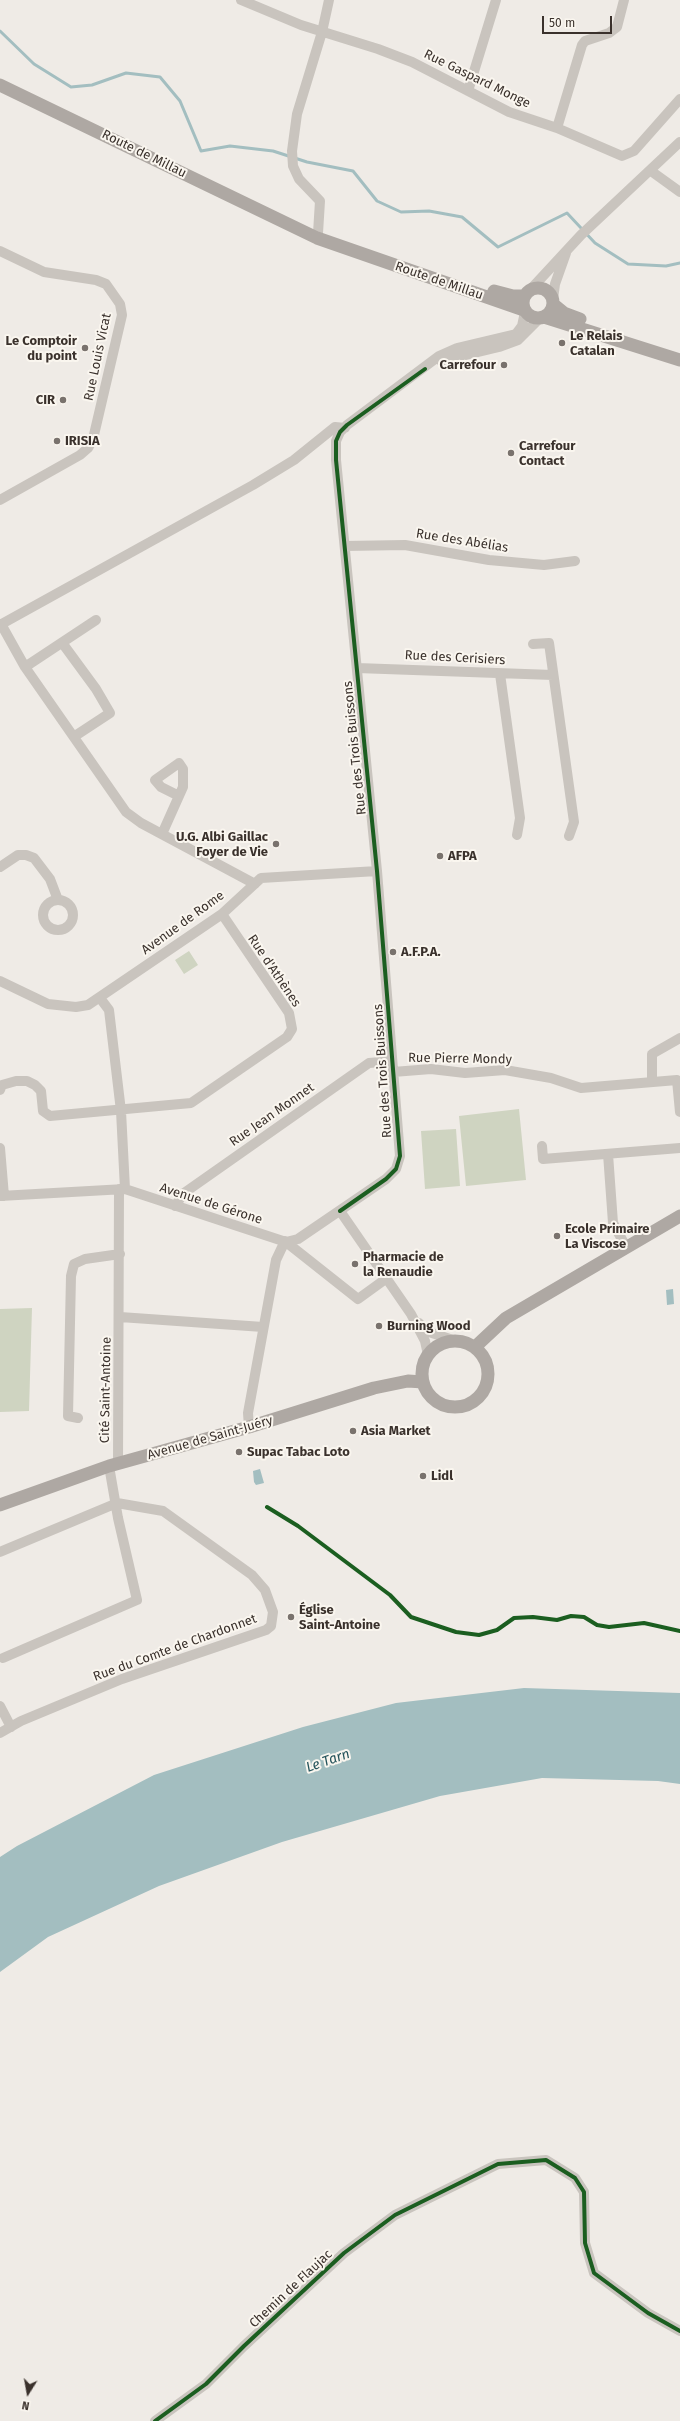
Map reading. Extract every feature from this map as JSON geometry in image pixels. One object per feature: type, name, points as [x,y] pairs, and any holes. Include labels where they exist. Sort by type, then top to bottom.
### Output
[{"type":"main road","name":"Route de Millau","points":[[0,85],[288,223],[349,250],[524,311]]},
{"type":"main road","name":"Route de Millau","points":[[288,223],[496,292],[528,293]]},
{"type":"main road","points":[[680,352],[571,316],[553,302],[547,290],[537,288],[528,293],[524,311],[532,317],[542,318],[680,360]]},
{"type":"main road","points":[[542,318],[550,312],[553,302]]},
{"type":"main road","points":[[475,1347],[506,1318],[680,1216]]},
{"type":"main road","points":[[456,1341],[475,1347],[486,1363],[488,1374],[487,1385],[474,1401],[466,1406],[447,1406],[431,1397],[422,1382],[422,1366],[428,1355],[436,1347],[446,1342],[456,1341]]},
{"type":"main road","name":"Avenue de Saint-Juéry","points":[[0,1506],[113,1465],[249,1427],[392,1384],[422,1382]]},
{"type":"street","name":"Rue Gaspard Monge","points":[[241,0],[322,32],[378,49],[412,62],[509,112],[557,128],[625,156],[634,152],[680,99]]},
{"type":"street","points":[[318,233],[320,201],[299,179],[293,166],[292,151],[297,114],[322,32],[329,0]]},
{"type":"street","points":[[468,91],[496,0]]},
{"type":"street","points":[[557,128],[582,45],[585,41],[609,33],[617,26],[624,0]]},
{"type":"street","points":[[528,293],[589,227],[651,171],[680,142]]},
{"type":"street","points":[[651,171],[680,192]]},
{"type":"street","points":[[553,302],[555,284],[568,248]]},
{"type":"street","name":"Rue Louis Vicat","points":[[0,251],[44,272],[96,280],[106,284],[120,304],[122,315],[94,440],[80,455],[0,500]]},
{"type":"street","points":[[316,443],[336,441],[344,428],[439,356],[457,348],[516,334],[522,326],[524,311]]},
{"type":"street","points":[[425,368],[450,358],[499,347],[518,340],[542,318]]},
{"type":"street","points":[[254,884],[162,834],[126,812],[25,667],[1,625],[254,485],[316,443],[335,427],[344,428]]},
{"type":"street","name":"Rue des Trois Buissons","points":[[336,441],[336,460],[377,871],[400,1156],[396,1169],[386,1179],[340,1211]]},
{"type":"street","name":"Rue des Abélias","points":[[345,546],[405,545],[489,560],[544,565],[575,561]]},
{"type":"street","points":[[25,667],[63,644],[96,620]]},
{"type":"street","points":[[533,644],[549,643],[574,822],[570,836]]},
{"type":"street","points":[[63,644],[96,690],[110,713],[74,736]]},
{"type":"street","name":"Rue des Cerisiers","points":[[357,668],[553,675]]},
{"type":"street","points":[[500,674],[520,818],[517,835]]},
{"type":"street","points":[[162,834],[179,796]]},
{"type":"street","points":[[0,867],[18,855],[26,854],[34,858],[50,879],[58,900]]},
{"type":"street","name":"Avenue de Rome","points":[[0,981],[48,1004],[61,1007],[88,1005],[222,914],[261,878],[377,871]]},
{"type":"street","name":"Rue d'Athènes","points":[[121,1111],[191,1103],[242,1070],[287,1037],[292,1030],[292,1022],[289,1013],[222,914]]},
{"type":"street","name":"Cité Saint-Antoine","points":[[100,998],[109,1010],[121,1111],[122,1189],[120,1317],[113,1465]]},
{"type":"street","points":[[652,1082],[652,1054],[680,1038]]},
{"type":"street","name":"Rue Jean Monnet","points":[[175,1206],[184,1193],[369,1063],[392,1061]]},
{"type":"street","name":"Rue Pierre Mondy","points":[[393,1072],[431,1069],[465,1073],[506,1070],[551,1078],[581,1088],[679,1080]]},
{"type":"street","points":[[679,1080],[680,1112]]},
{"type":"street","points":[[1,1084],[27,1081],[35,1085],[41,1091],[43,1111],[50,1116],[121,1111]]},
{"type":"street","points":[[542,1146],[543,1160],[680,1148]]},
{"type":"street","points":[[0,1148],[2,1196]]},
{"type":"street","points":[[608,1154],[613,1223],[626,1247]]},
{"type":"street","name":"Avenue de Gérone","points":[[2,1196],[122,1189],[285,1241],[358,1298],[387,1278]]},
{"type":"street","points":[[249,1427],[248,1413],[276,1260],[285,1241],[298,1239],[340,1211],[411,1314],[425,1341],[428,1355]]},
{"type":"street","points":[[78,1418],[68,1416],[71,1276],[74,1264],[85,1258],[120,1254]]},
{"type":"street","points":[[411,1314],[426,1331],[456,1341]]},
{"type":"street","points":[[120,1317],[263,1327]]},
{"type":"street","points":[[3,1658],[137,1600],[117,1503],[113,1465]]},
{"type":"street","points":[[0,1552],[117,1503]]},
{"type":"street","name":"Rue du Comte de Chardonnet","points":[[0,1733],[122,1679],[266,1630],[271,1626],[272,1612],[265,1590],[252,1575],[163,1511],[117,1503]]},
{"type":"street","points":[[0,1706],[11,1727]]},
{"type":"street","name":"Chemin de Flaujac","points":[[155,2421],[206,2384],[244,2346],[344,2253],[395,2215],[498,2164],[546,2160],[575,2178],[584,2192],[585,2243],[594,2273],[648,2313],[680,2332]]},
{"type":"green space","points":[[189,951],[198,965],[184,974],[175,960]]},
{"type":"green space","points":[[519,1109],[526,1180],[466,1186],[459,1116]]},
{"type":"green space","points":[[456,1129],[460,1186],[425,1189],[421,1131]]},
{"type":"green space","points":[[32,1308],[29,1411],[0,1412],[0,1309]]},
{"type":"water","points":[[673,1289],[674,1304],[667,1305],[666,1290]]},
{"type":"water","points":[[260,1469],[264,1483],[256,1485],[254,1482],[253,1471]]},
{"type":"water","name":"Le Tarn","points":[[524,1688],[680,1693],[680,1784],[658,1781],[542,1778],[440,1796],[282,1842],[159,1886],[48,1937],[0,1972],[0,1857],[17,1846],[154,1775],[303,1727],[396,1703]]},
{"type":"waterway","points":[[0,31],[34,64],[71,87],[92,85],[126,73],[160,77],[180,101],[201,151],[230,146],[273,151],[307,162],[353,171],[377,201],[401,212],[429,211],[462,217],[498,247],[567,213],[595,243],[628,264],[666,266],[680,263]]},
{"type":"cycle path","points":[[340,1211],[386,1179],[396,1169],[400,1156],[377,871],[336,460],[336,441],[340,432],[347,425],[425,369]]},
{"type":"cycle path","points":[[267,1507],[298,1526],[390,1595],[411,1617],[456,1632],[479,1635],[497,1630],[514,1618],[533,1617],[557,1620],[571,1616],[584,1617],[597,1625],[609,1627],[644,1623],[680,1631]]},
{"type":"cycle path","points":[[155,2421],[206,2384],[244,2346],[344,2253],[395,2215],[498,2164],[546,2160],[575,2178],[584,2192],[585,2243],[594,2273],[648,2313],[680,2331]]},
{"type":"place","name":"Le Relais Catalan","points":[[562,343]]},
{"type":"place","name":"Le Comptoir du point","points":[[85,348]]},
{"type":"place","name":"Carrefour","points":[[504,365]]},
{"type":"place","name":"CIR","points":[[63,400]]},
{"type":"place","name":"IRISIA","points":[[57,441]]},
{"type":"place","name":"Carrefour Contact","points":[[511,453]]},
{"type":"place","name":"U.G. Albi Gaillac Foyer de Vie","points":[[276,844]]},
{"type":"place","name":"AFPA","points":[[440,856]]},
{"type":"place","name":"A.F.P.A.","points":[[393,952]]},
{"type":"place","name":"Ecole Primaire La Viscose","points":[[557,1236]]},
{"type":"place","name":"Pharmacie de la Renaudie","points":[[355,1264]]},
{"type":"place","name":"Burning Wood","points":[[379,1326]]},
{"type":"place","name":"Asia Market","points":[[353,1431]]},
{"type":"place","name":"Supac Tabac Loto","points":[[239,1452]]},
{"type":"place","name":"Lidl","points":[[423,1476]]},
{"type":"place","name":"Église Saint-Antoine","points":[[291,1617]]}]
